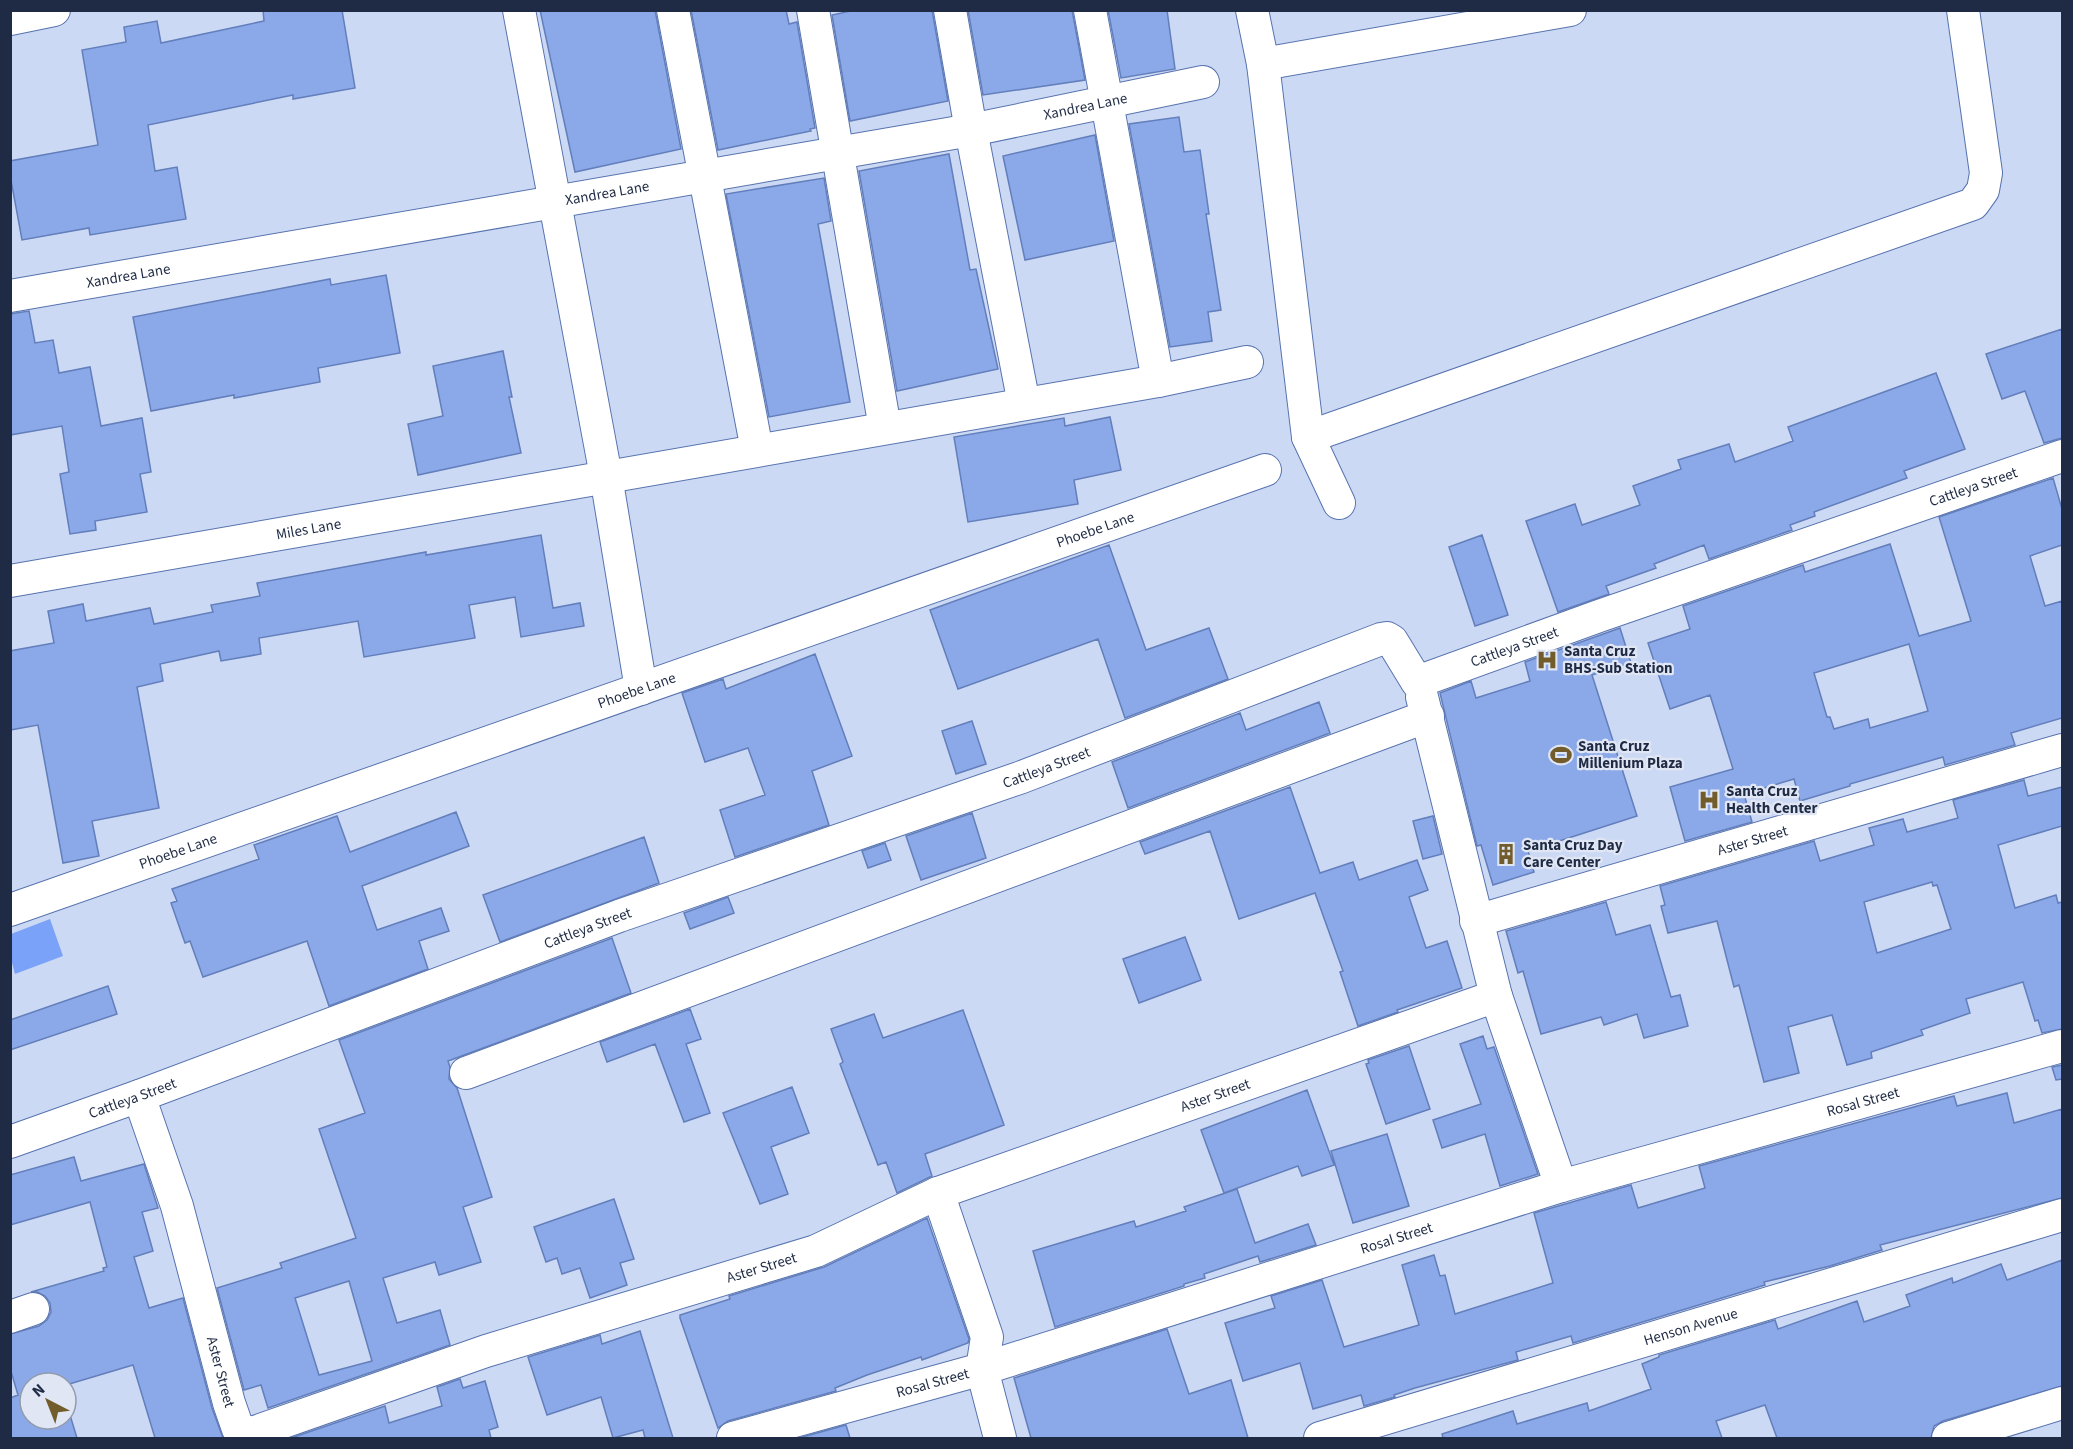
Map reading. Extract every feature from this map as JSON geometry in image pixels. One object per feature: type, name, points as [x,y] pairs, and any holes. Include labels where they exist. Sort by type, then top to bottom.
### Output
[{"type":"street","points":[[10,19],[54,10]]},
{"type":"street","points":[[519,10],[606,476],[641,689]]},
{"type":"street","points":[[673,10],[757,450]]},
{"type":"street","points":[[813,10],[885,428]]},
{"type":"street","points":[[950,10],[1024,404]]},
{"type":"street","points":[[1090,10],[1158,381]]},
{"type":"street","points":[[1252,10],[1263,64],[1308,437],[1339,503]]},
{"type":"street","points":[[1263,64],[1570,10]]},
{"type":"street","points":[[1308,437],[1973,204],[1983,190],[1986,173],[1963,10]]},
{"type":"street","name":"Xandrea Lane","points":[[10,296],[971,130],[1203,82]]},
{"type":"street","name":"Miles Lane","points":[[10,581],[1158,381],[1247,362]]},
{"type":"street","name":"Cattleya Street","points":[[10,1142],[619,916],[1022,777],[1381,639],[1387,638],[1392,641],[1417,682],[1599,616],[2061,462]]},
{"type":"street","name":"Phoebe Lane","points":[[10,910],[1265,471]]},
{"type":"street","points":[[1417,682],[1428,716],[1496,996],[1561,1186]]},
{"type":"street","points":[[466,1073],[1428,716]]},
{"type":"street","name":"Aster Street","points":[[1476,921],[2062,750]]},
{"type":"street","name":"Aster Street","points":[[139,1096],[177,1206],[238,1430],[252,1434],[486,1351],[816,1251],[938,1193],[1496,996]]},
{"type":"street","name":"Rosal Street","points":[[733,1438],[981,1369],[1561,1186],[2062,1046]]},
{"type":"street","points":[[938,1193],[987,1337],[981,1369],[1000,1438]]},
{"type":"street","name":"Henson Avenue","points":[[1320,1438],[2062,1215]]},
{"type":"street","points":[[1948,1438],[2062,1403]]},
{"type":"water","points":[[50,919],[63,956],[15,974],[11,959],[11,934]]},
{"type":"building","points":[[263,10],[342,10],[355,88],[293,99],[293,95],[148,125],[155,171],[177,167],[186,219],[90,235],[89,228],[22,240],[10,175],[10,161],[98,145],[82,50],[126,42],[124,27],[157,21],[161,43],[264,21]]},
{"type":"building","points":[[540,10],[655,10],[681,149],[575,172]]},
{"type":"building","points":[[691,10],[786,10],[789,24],[797,22],[815,128],[810,129],[811,131],[718,150]]},
{"type":"building","points":[[855,10],[932,10],[948,101],[850,121],[832,15]]},
{"type":"building","points":[[968,10],[1072,10],[1085,80],[983,95]]},
{"type":"building","points":[[1108,10],[1167,10],[1175,69],[1121,78]]},
{"type":"building","points":[[1179,117],[1184,152],[1200,150],[1209,214],[1206,214],[1221,310],[1208,312],[1212,341],[1170,347],[1129,124]]},
{"type":"building","points":[[1095,135],[1114,241],[1025,260],[1003,156]]},
{"type":"building","points":[[949,154],[970,270],[976,269],[998,369],[897,391],[859,171]]},
{"type":"building","points":[[824,178],[831,221],[818,224],[850,402],[769,417],[726,194]]},
{"type":"building","points":[[386,275],[400,353],[318,368],[320,382],[151,411],[133,317],[330,279],[331,285]]},
{"type":"building","points":[[29,311],[35,343],[53,340],[59,373],[90,367],[101,426],[142,418],[151,472],[140,474],[147,512],[95,521],[96,530],[70,534],[60,474],[69,472],[62,426],[10,435],[10,314]]},
{"type":"building","points":[[2062,329],[2062,438],[2044,443],[2025,391],[2002,399],[1986,354]]},
{"type":"building","points":[[503,351],[512,397],[509,397],[521,453],[418,475],[408,424],[443,416],[433,366]]},
{"type":"building","points":[[1936,373],[1965,449],[1904,471],[1907,478],[1814,512],[1815,516],[1790,525],[1792,530],[1709,559],[1704,545],[1654,564],[1656,568],[1606,586],[1609,594],[1558,612],[1526,521],[1575,504],[1582,525],[1640,505],[1633,486],[1681,469],[1678,460],[1729,444],[1735,462],[1793,441],[1788,427]]},
{"type":"building","points":[[1110,417],[1121,470],[1074,480],[1078,504],[968,522],[954,437],[1064,418],[1065,426]]},
{"type":"building","points":[[2053,478],[2062,509],[2062,545],[2030,556],[2045,606],[2062,601],[2062,718],[2011,733],[2015,745],[1945,765],[1943,757],[1800,801],[1794,779],[1744,794],[1752,822],[1685,841],[1670,787],[1733,769],[1710,695],[1670,709],[1648,643],[1690,629],[1683,606],[1803,565],[1805,572],[1890,544],[1919,636],[1971,621],[1939,517]],"holes":[[[1909,644],[1928,711],[1870,728],[1868,719],[1834,729],[1830,717],[1827,717],[1814,673]]]},
{"type":"building","points":[[541,535],[553,608],[580,603],[584,626],[521,637],[515,597],[469,605],[475,638],[364,657],[358,621],[259,638],[261,654],[221,661],[219,651],[160,664],[163,681],[137,687],[159,808],[92,821],[99,856],[63,863],[38,725],[10,730],[10,651],[54,643],[48,611],[83,604],[86,621],[150,608],[154,624],[213,612],[211,605],[260,596],[257,583],[426,552],[426,555]]},
{"type":"building","points":[[1482,535],[1508,615],[1475,626],[1449,547]]},
{"type":"building","points":[[1109,545],[1146,650],[1209,628],[1228,679],[1125,718],[1098,639],[958,689],[930,610]]},
{"type":"building","points":[[1620,628],[1631,663],[1592,675],[1637,816],[1528,851],[1534,872],[1493,885],[1481,845],[1477,846],[1440,693],[1471,681],[1476,698],[1530,681],[1525,662]]},
{"type":"building","points":[[815,654],[852,756],[812,771],[829,825],[735,857],[720,810],[765,795],[748,748],[705,762],[682,693],[723,679],[726,689]]},
{"type":"building","points":[[1319,702],[1330,733],[1128,808],[1112,762],[1240,713],[1246,730]]},
{"type":"building","points":[[972,721],[986,764],[956,774],[942,731]]},
{"type":"building","points":[[2024,780],[2028,796],[2062,787],[2062,826],[1998,845],[2015,908],[2056,895],[2058,903],[2062,902],[2062,1029],[2042,1033],[2038,1020],[2035,1021],[2023,982],[1966,999],[1970,1013],[1921,1030],[1923,1035],[1871,1052],[1872,1058],[1847,1065],[1832,1015],[1788,1027],[1799,1073],[1764,1082],[1739,985],[1734,987],[1717,921],[1668,933],[1661,906],[1665,905],[1660,886],[1814,841],[1820,861],[1874,845],[1869,828],[1903,819],[1907,832],[1958,818],[1953,800]],"holes":[[[1932,882],[1933,886],[1937,885],[1951,929],[1877,953],[1864,902]]]},
{"type":"building","points":[[1290,787],[1320,873],[1353,862],[1359,880],[1417,860],[1428,890],[1409,897],[1426,948],[1447,941],[1462,988],[1358,1026],[1340,972],[1343,971],[1315,893],[1239,919],[1210,831],[1145,854],[1140,842]]},
{"type":"building","points":[[456,812],[469,846],[362,886],[377,930],[441,908],[449,931],[419,941],[428,969],[329,1006],[307,941],[203,977],[190,941],[185,943],[171,903],[177,901],[172,889],[259,859],[254,845],[337,816],[350,852]]},
{"type":"building","points":[[972,813],[986,858],[921,880],[906,836]]},
{"type":"building","points":[[1433,816],[1442,854],[1423,859],[1413,821]]},
{"type":"building","points":[[644,837],[659,883],[500,942],[483,895]]},
{"type":"building","points":[[885,843],[891,860],[868,868],[862,851]]},
{"type":"building","points":[[728,897],[734,913],[690,929],[684,913]]},
{"type":"building","points":[[1606,902],[1616,935],[1650,925],[1671,997],[1680,995],[1688,1026],[1644,1038],[1637,1014],[1604,1025],[1601,1017],[1541,1034],[1523,971],[1518,973],[1506,931]]},
{"type":"building","points":[[1185,937],[1201,980],[1139,1003],[1123,959]]},
{"type":"building","points":[[612,938],[631,993],[448,1061],[449,1079],[457,1088],[492,1197],[463,1207],[481,1262],[439,1275],[435,1262],[383,1278],[397,1323],[440,1310],[450,1345],[268,1408],[261,1385],[244,1390],[217,1288],[282,1268],[280,1263],[356,1238],[319,1129],[365,1113],[339,1040]],"holes":[[[349,1281],[372,1361],[319,1375],[295,1298]]]},
{"type":"building","points":[[108,986],[117,1014],[10,1050],[10,1020]]},
{"type":"building","points":[[690,1009],[701,1039],[686,1044],[710,1113],[684,1122],[655,1044],[607,1062],[600,1042]]},
{"type":"building","points":[[963,1010],[1004,1125],[925,1154],[932,1176],[897,1193],[886,1162],[878,1165],[840,1064],[843,1062],[831,1029],[874,1014],[883,1038]]},
{"type":"building","points":[[1483,1036],[1487,1049],[1494,1047],[1538,1174],[1500,1186],[1485,1134],[1442,1148],[1433,1120],[1481,1104],[1460,1044]]},
{"type":"building","points":[[1409,1046],[1430,1109],[1386,1124],[1366,1064],[1369,1063],[1368,1060]]},
{"type":"building","points":[[2062,1065],[2062,1079],[2056,1080],[2052,1067]]},
{"type":"building","points":[[792,1087],[809,1133],[771,1147],[788,1194],[760,1204],[723,1113]]},
{"type":"building","points":[[1307,1090],[1334,1165],[1302,1176],[1298,1166],[1224,1193],[1201,1130]]},
{"type":"building","points":[[2007,1093],[2014,1123],[2062,1109],[2062,1198],[1880,1245],[1882,1250],[1830,1266],[1764,1282],[1765,1285],[1573,1343],[1571,1336],[1516,1352],[1518,1360],[1415,1388],[1394,1395],[1395,1397],[1364,1406],[1361,1395],[1313,1409],[1300,1363],[1243,1381],[1225,1323],[1275,1308],[1271,1296],[1322,1280],[1344,1347],[1419,1325],[1402,1265],[1434,1255],[1440,1276],[1445,1275],[1455,1314],[1553,1283],[1534,1213],[1631,1185],[1638,1208],[1705,1188],[1699,1166],[1954,1096],[1957,1106]]},
{"type":"building","points":[[1387,1134],[1409,1206],[1353,1223],[1331,1151]]},
{"type":"building","points":[[74,1157],[81,1181],[144,1164],[158,1208],[142,1212],[153,1251],[134,1257],[149,1308],[183,1298],[212,1408],[223,1438],[155,1438],[133,1365],[78,1381],[78,1371],[18,1371],[18,1395],[10,1368],[10,1334],[39,1326],[47,1320],[51,1312],[50,1303],[45,1296],[31,1292],[104,1271],[103,1268],[107,1267],[90,1202],[10,1225],[10,1175]]},
{"type":"building","points":[[1237,1189],[1255,1243],[1308,1224],[1316,1245],[1260,1262],[1258,1256],[1204,1274],[1205,1278],[1184,1284],[1184,1286],[1055,1327],[1033,1251],[1134,1221],[1136,1227],[1186,1211],[1184,1207]]},
{"type":"building","points":[[614,1199],[634,1259],[620,1263],[627,1285],[590,1298],[580,1268],[562,1274],[557,1258],[546,1262],[534,1227]]},
{"type":"building","points":[[927,1218],[969,1339],[968,1343],[922,1360],[921,1357],[867,1375],[835,1388],[836,1391],[728,1421],[718,1428],[680,1315],[730,1299],[729,1296],[824,1267]]},
{"type":"building","points":[[2062,1260],[2062,1386],[1943,1421],[1934,1426],[1931,1438],[1777,1438],[1765,1405],[1716,1421],[1722,1438],[1443,1438],[1442,1434],[1513,1411],[1517,1424],[1587,1403],[1589,1411],[1651,1389],[1642,1364],[1659,1355],[1775,1320],[1778,1329],[1857,1301],[1864,1322],[1910,1306],[1906,1295],[1952,1278],[1953,1283],[2001,1264],[2007,1280]]},
{"type":"building","points":[[1167,1329],[1189,1394],[1231,1380],[1248,1438],[1031,1438],[1014,1378]]},
{"type":"building","points":[[640,1331],[673,1438],[645,1438],[643,1430],[613,1438],[601,1397],[547,1415],[528,1357],[600,1335],[602,1344]]},
{"type":"building","points":[[460,1379],[463,1388],[485,1381],[498,1427],[489,1430],[491,1438],[291,1438],[385,1406],[389,1423],[442,1406],[437,1387]]},
{"type":"building","points":[[18,1395],[18,1431],[75,1431],[77,1438],[10,1438],[10,1398]]},
{"type":"building","points":[[846,1425],[850,1438],[799,1438]]},
{"type":"place","name":"Santa Cruz BHS-Sub Station","points":[[1547,660]]},
{"type":"place","name":"Santa Cruz Millenium Plaza","points":[[1561,755]]},
{"type":"place","name":"Santa Cruz Health Center","points":[[1709,800]]},
{"type":"place","name":"Santa Cruz Day Care Center","points":[[1506,854]]}]
